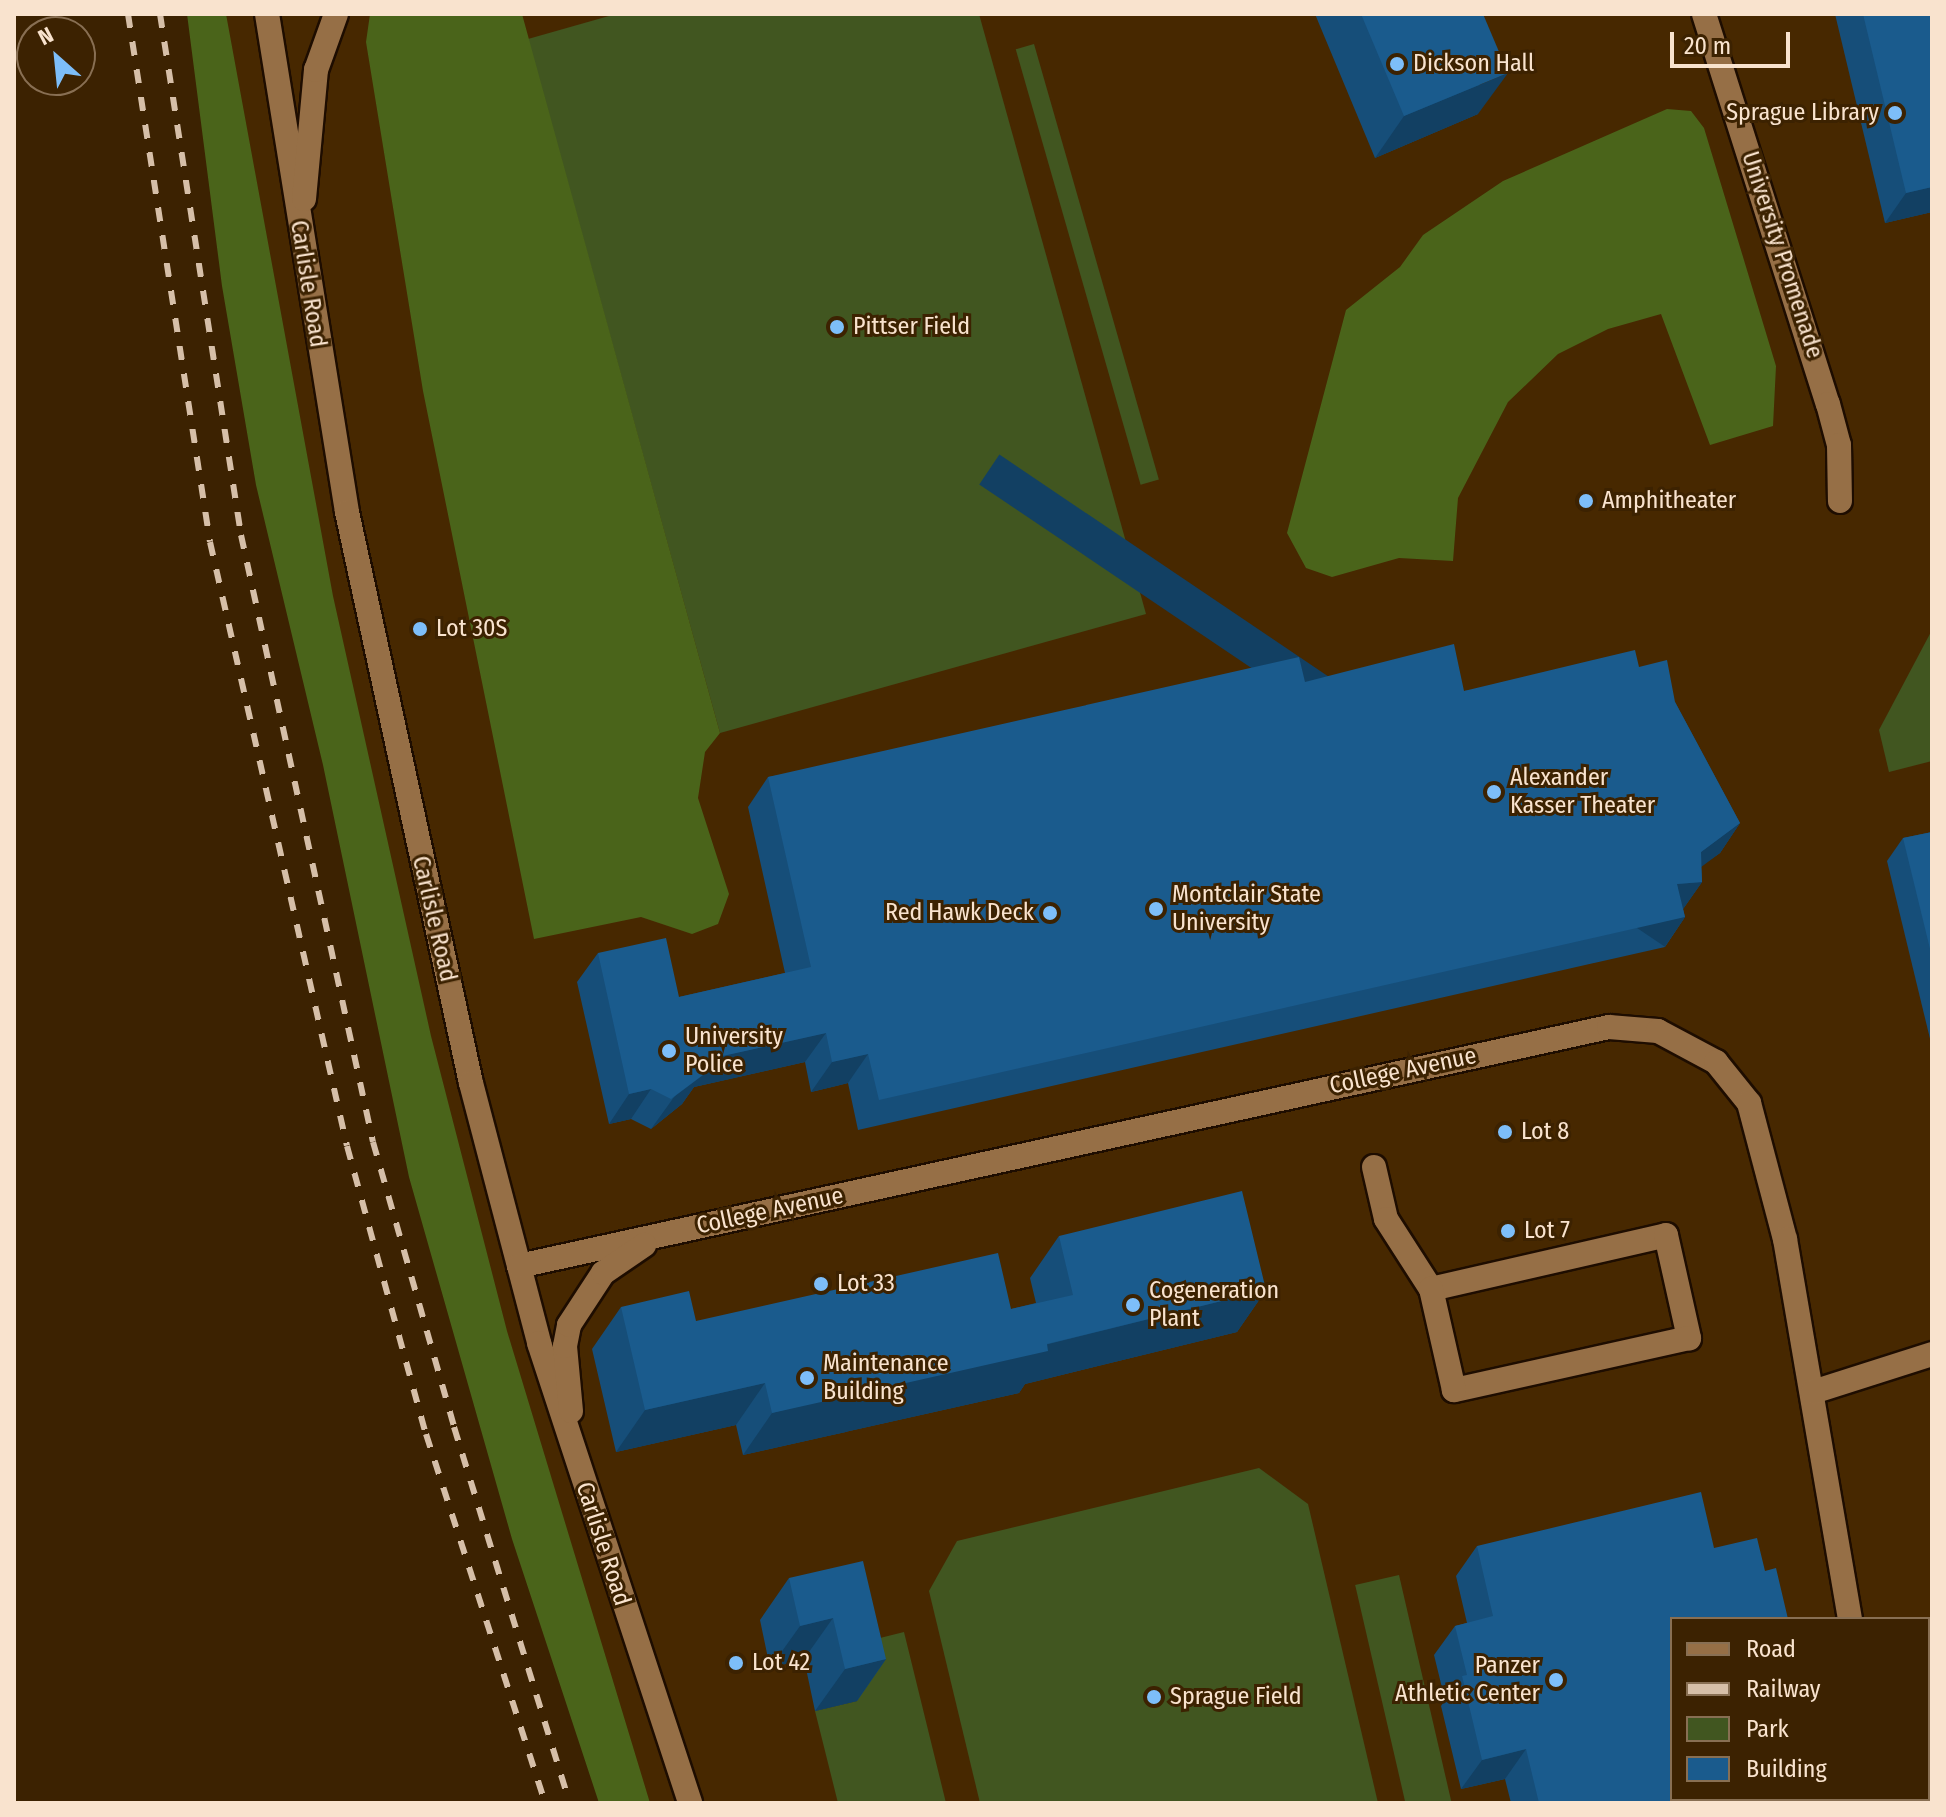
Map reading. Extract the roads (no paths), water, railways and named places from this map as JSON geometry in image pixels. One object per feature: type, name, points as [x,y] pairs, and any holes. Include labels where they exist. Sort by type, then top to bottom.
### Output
[{"type":"street","name":"Carlisle Road","points":[[267,14],[347,512],[396,753],[471,1083],[519,1266],[575,1458],[690,1803]]},
{"type":"street","points":[[301,237],[316,70],[336,14]]},
{"type":"street","name":"University Promenade","points":[[1704,14],[1828,404],[1839,445],[1840,501]]},
{"type":"street","name":"College Avenue","points":[[519,1266],[1609,1027],[1658,1031],[1716,1062],[1749,1103],[1785,1239],[1850,1617]]},
{"type":"street","points":[[1374,1167],[1386,1219],[1431,1289],[1454,1390],[1689,1338],[1666,1235],[1431,1289]]},
{"type":"street","points":[[575,1458],[565,1346],[569,1325],[603,1273],[661,1235]]},
{"type":"street","points":[[1813,1392],[1932,1354]]},
{"type":"railway","points":[[128,14],[210,542],[347,1146],[426,1434],[545,1803]]},
{"type":"railway","points":[[160,14],[241,535],[373,1142],[454,1427],[570,1803]]},
{"type":"place","name":"Dickson Hall","points":[[1397,64]]},
{"type":"place","name":"Sprague Library","points":[[1895,113]]},
{"type":"place","name":"Pittser Field","points":[[837,327]]},
{"type":"place","name":"Amphitheater","points":[[1586,501]]},
{"type":"place","name":"Lot 30S","points":[[420,629]]},
{"type":"place","name":"Alexander Kasser Theater","points":[[1494,792]]},
{"type":"place","name":"Montclair State University","points":[[1156,909]]},
{"type":"place","name":"Red Hawk Deck","points":[[1050,913]]},
{"type":"place","name":"University Police","points":[[669,1051]]},
{"type":"place","name":"Lot 8","points":[[1505,1132]]},
{"type":"place","name":"Lot 7","points":[[1508,1231]]},
{"type":"place","name":"Lot 33","points":[[821,1284]]},
{"type":"place","name":"Cogeneration Plant","points":[[1133,1305]]},
{"type":"place","name":"Maintenance Building","points":[[807,1378]]},
{"type":"place","name":"Lot 42","points":[[736,1663]]},
{"type":"place","name":"Panzer Athletic Center","points":[[1556,1680]]},
{"type":"place","name":"Sprague Field","points":[[1154,1697]]}]
